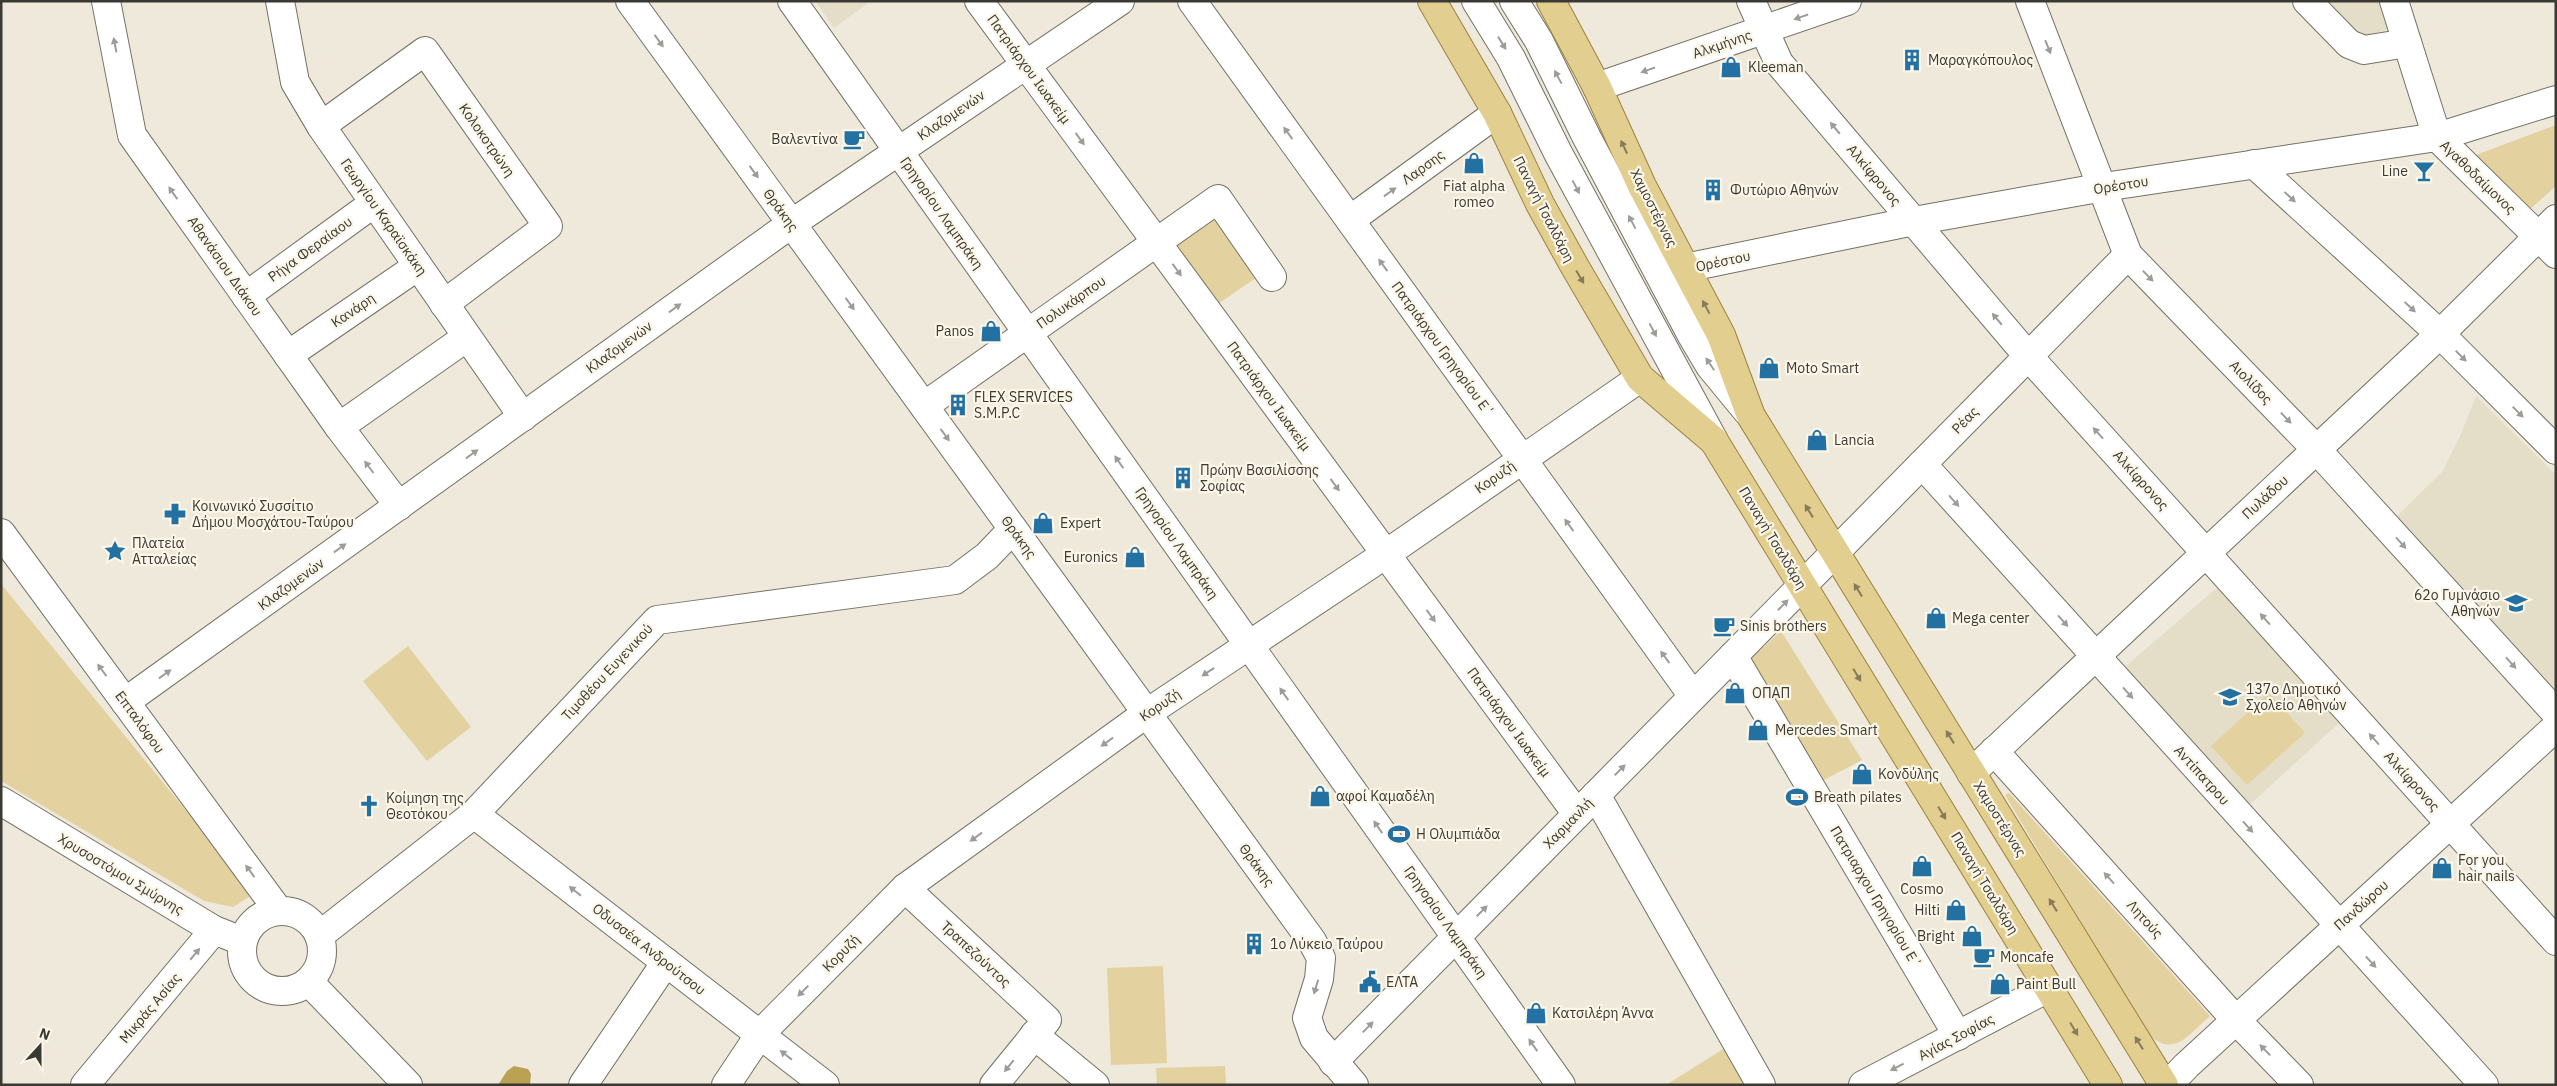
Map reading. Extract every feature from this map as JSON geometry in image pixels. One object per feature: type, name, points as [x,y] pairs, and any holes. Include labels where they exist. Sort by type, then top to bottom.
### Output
[{"type":"main road","name":"Παναγή Τσαλδάρη","points":[[1432,1],[1497,113],[1544,211],[1640,378],[1714,441],[2108,1085]]},
{"type":"main road","name":"Χαμοστέρνας","points":[[1552,1],[1597,88],[1642,186],[1721,335],[1751,416],[2166,1085]]},
{"type":"street","name":"Αθανάσιου Διάκου","points":[[106,1],[132,135],[339,427],[399,506]]},
{"type":"street","name":"Γεωργίου Καραϊσκάκη","points":[[280,1],[295,82],[321,126],[523,417]]},
{"type":"street","name":"Θράκης","points":[[630,1],[1312,941],[1321,958],[1319,979],[1307,1018],[1314,1038],[1354,1085]]},
{"type":"street","name":"Γρηγορίου Λαμπράκη","points":[[792,1],[1561,1085]]},
{"type":"street","name":"Πατριάρχου Ιωακείμ","points":[[979,1],[1577,814]]},
{"type":"street","name":"Κλαζομενών","points":[[126,702],[791,224],[1120,1]]},
{"type":"street","name":"Πατριάρχου Γρηγορίου Ε΄","points":[[1192,1],[1693,696]]},
{"type":"street","points":[[1476,1],[1512,58],[1558,153],[1714,441]]},
{"type":"street","points":[[1514,1],[1539,41],[1587,138],[1691,334],[1710,366],[1751,416]]},
{"type":"street","name":"Αλκίφρονος","points":[[1751,1],[1779,63],[2028,356],[2556,941]]},
{"type":"street","name":"Αλκμήνης","points":[[1597,88],[1847,1]]},
{"type":"street","name":"Αιολίδος","points":[[2030,1],[2104,187],[2128,255],[2316,449],[2556,713]]},
{"type":"street","points":[[2307,1],[2348,44],[2364,50],[2407,43]]},
{"type":"street","name":"Αγαθοδαίμονος","points":[[2394,1],[2437,137],[2550,236]]},
{"type":"street","name":"Κολοκοτρώνη","points":[[321,126],[425,51],[543,218],[548,226],[444,304]]},
{"type":"street","name":"Ορέστου","points":[[1685,268],[1914,221],[2104,187],[2437,137],[2556,100]]},
{"type":"street","name":"Λαρσης","points":[[1350,220],[1497,113]]},
{"type":"street","points":[[2254,164],[2440,334],[2556,450]]},
{"type":"street","name":"Πολυκάρπου","points":[[924,406],[1218,199],[1272,277]]},
{"type":"street","name":"Ρήγα Φεραίαου","points":[[246,296],[374,203]]},
{"type":"street","name":"Πυλάδου","points":[[1971,773],[2316,449],[2440,334],[2550,236]]},
{"type":"street","name":"Ρέας","points":[[1802,585],[2128,255]]},
{"type":"street","name":"Κανάρη","points":[[288,355],[418,266]]},
{"type":"street","points":[[339,427],[467,337]]},
{"type":"street","name":"Κορυζή","points":[[726,1085],[760,1034],[905,888],[1147,713],[1386,554],[1521,458],[1640,378]]},
{"type":"street","name":"Αντίπατρου","points":[[1922,464],[2338,926],[2484,1085]]},
{"type":"street","name":"Τιμοθέου Ευγενικού","points":[[320,935],[474,814],[657,620],[955,580],[987,556],[1013,529]]},
{"type":"street","name":"Επταλόφου","points":[[1,533],[278,910]]},
{"type":"street","name":"Χαρμανλή","points":[[1334,1062],[1802,585]]},
{"type":"street","name":"Πατριαρχου Γρηγορίου Ε΄","points":[[1733,656],[1958,1036]]},
{"type":"street","name":"Πανδώρου","points":[[2166,1085],[2556,727]]},
{"type":"street","name":"Λητούς","points":[[1994,751],[2236,1020],[2299,1085]]},
{"type":"street","points":[[1596,795],[1761,1085]]},
{"type":"street","name":"Χρυσοστόμου Σμύρνης","points":[[1,801],[214,930],[242,941]]},
{"type":"street","name":"Οδυσσέα Ανδρούτσου","points":[[474,814],[825,1085]]},
{"type":"street","name":"Τραπεζούντος","points":[[905,888],[1095,1085]]},
{"type":"street","points":[[278,910],[291,911],[303,916],[313,924],[320,935],[323,947],[322,960],[317,972],[309,982],[289,990],[268,989],[255,981],[246,970],[242,956],[242,941],[247,930],[256,920],[278,910]]},
{"type":"street","name":"Μικράς Ασίας","points":[[85,1085],[214,930]]},
{"type":"street","points":[[583,1085],[666,962]]},
{"type":"street","points":[[309,982],[408,1085]]},
{"type":"street","name":"Αγίας Σοφίας","points":[[1863,1085],[2048,988]]},
{"type":"street","points":[[994,1085],[1040,1027]]},
{"type":"shaded area","points":[[815,1],[871,1],[834,28]]},
{"type":"shaded area","points":[[2325,1],[2378,1],[2388,29],[2369,36],[2357,32]]},
{"type":"shaded area","points":[[2556,125],[2556,186],[2529,210],[2473,156]]},
{"type":"shaded area","points":[[1218,209],[1263,273],[1215,306],[1170,242]]},
{"type":"shaded area","name":"62ο Γυµνάσιο Αθηνών","points":[[2476,396],[2556,475],[2556,690],[2397,516],[2443,471],[2461,434]]},
{"type":"shaded area","points":[[1,584],[241,878],[249,897],[233,907],[204,901],[1,781]]},
{"type":"shaded area","name":"137ο Δημοτικό Σχολείο Αθηνών","points":[[2218,587],[2340,722],[2246,808],[2119,672]]},
{"type":"shaded area","points":[[1781,631],[1862,760],[1822,781],[1750,660]]},
{"type":"shaded area","points":[[408,646],[471,727],[427,761],[363,681]]},
{"type":"shaded area","points":[[2269,693],[2305,733],[2247,785],[2211,746]]},
{"type":"shaded area","points":[[2009,793],[2210,1016],[2188,1036],[2174,1044],[2166,1044],[2157,1041],[2148,1034],[2005,795]]},
{"type":"shaded area","points":[[1163,966],[1167,1063],[1111,1065],[1107,968]]},
{"type":"shaded area","points":[[1728,1046],[1749,1085],[1666,1085]]},
{"type":"shaded area","points":[[514,1066],[528,1069],[531,1074],[530,1085],[498,1085],[507,1071]]},
{"type":"shaded area","points":[[1225,1066],[1226,1085],[1157,1085],[1156,1068]]},
{"type":"place","name":"Μαραγκόπουλος","points":[[1912,60]]},
{"type":"place","name":"Kleeman","points":[[1731,67]]},
{"type":"place","name":"Βαλεντίνα","points":[[854,139]]},
{"type":"place","name":"Fiat alpha romeo","points":[[1474,163]]},
{"type":"place","name":"Line","points":[[2424,171]]},
{"type":"place","name":"Φυτώριο Αθηνών","points":[[1713,190]]},
{"type":"place","name":"Panos","points":[[991,331]]},
{"type":"place","name":"Moto Smart","points":[[1769,368]]},
{"type":"place","name":"FLEX SERVICES S.M.P.C","points":[[958,405]]},
{"type":"place","name":"Lancia","points":[[1817,440]]},
{"type":"place","name":"Πρώην Βασιλίσσης Σοφίας","points":[[1183,478]]},
{"type":"place","name":"Κοινωνικό Συσσίτιο Δήμου Μοσχάτου-Ταύρου","points":[[175,514]]},
{"type":"place","name":"Expert","points":[[1043,523]]},
{"type":"place","name":"Πλατεία Ατταλείας","points":[[115,551]]},
{"type":"place","name":"Euronics","points":[[1135,557]]},
{"type":"place","name":"62ο Γυµνάσιο Αθηνών","points":[[2516,603]]},
{"type":"place","name":"Mega center","points":[[1936,618]]},
{"type":"place","name":"Sinis brothers","points":[[1724,626]]},
{"type":"place","name":"ΟΠΑΠ","points":[[1735,693]]},
{"type":"place","name":"137ο Δημοτικό Σχολείο Αθηνών","points":[[2230,697]]},
{"type":"place","name":"Mercedes Smart","points":[[1758,730]]},
{"type":"place","name":"Κονδύλης","points":[[1862,774]]},
{"type":"place","name":"αφοί Καμαδέλη","points":[[1320,796]]},
{"type":"place","name":"Breath pilates","points":[[1797,797]]},
{"type":"place","name":"Κοίμηση της Θεοτόκου","points":[[369,806]]},
{"type":"place","name":"Η Ολυμπιάδα","points":[[1399,834]]},
{"type":"place","name":"Cosmo","points":[[1922,866]]},
{"type":"place","name":"For you hair nails","points":[[2442,868]]},
{"type":"place","name":"Hilti","points":[[1956,910]]},
{"type":"place","name":"Bright","points":[[1972,936]]},
{"type":"place","name":"1ο Λύκειο Ταύρου","points":[[1254,944]]},
{"type":"place","name":"Moncafe","points":[[1984,957]]},
{"type":"place","name":"ΕΛΤΑ","points":[[1370,982]]},
{"type":"place","name":"Paint Bull","points":[[2000,984]]},
{"type":"place","name":"Κατσιλέρη Άννα","points":[[1536,1013]]}]
